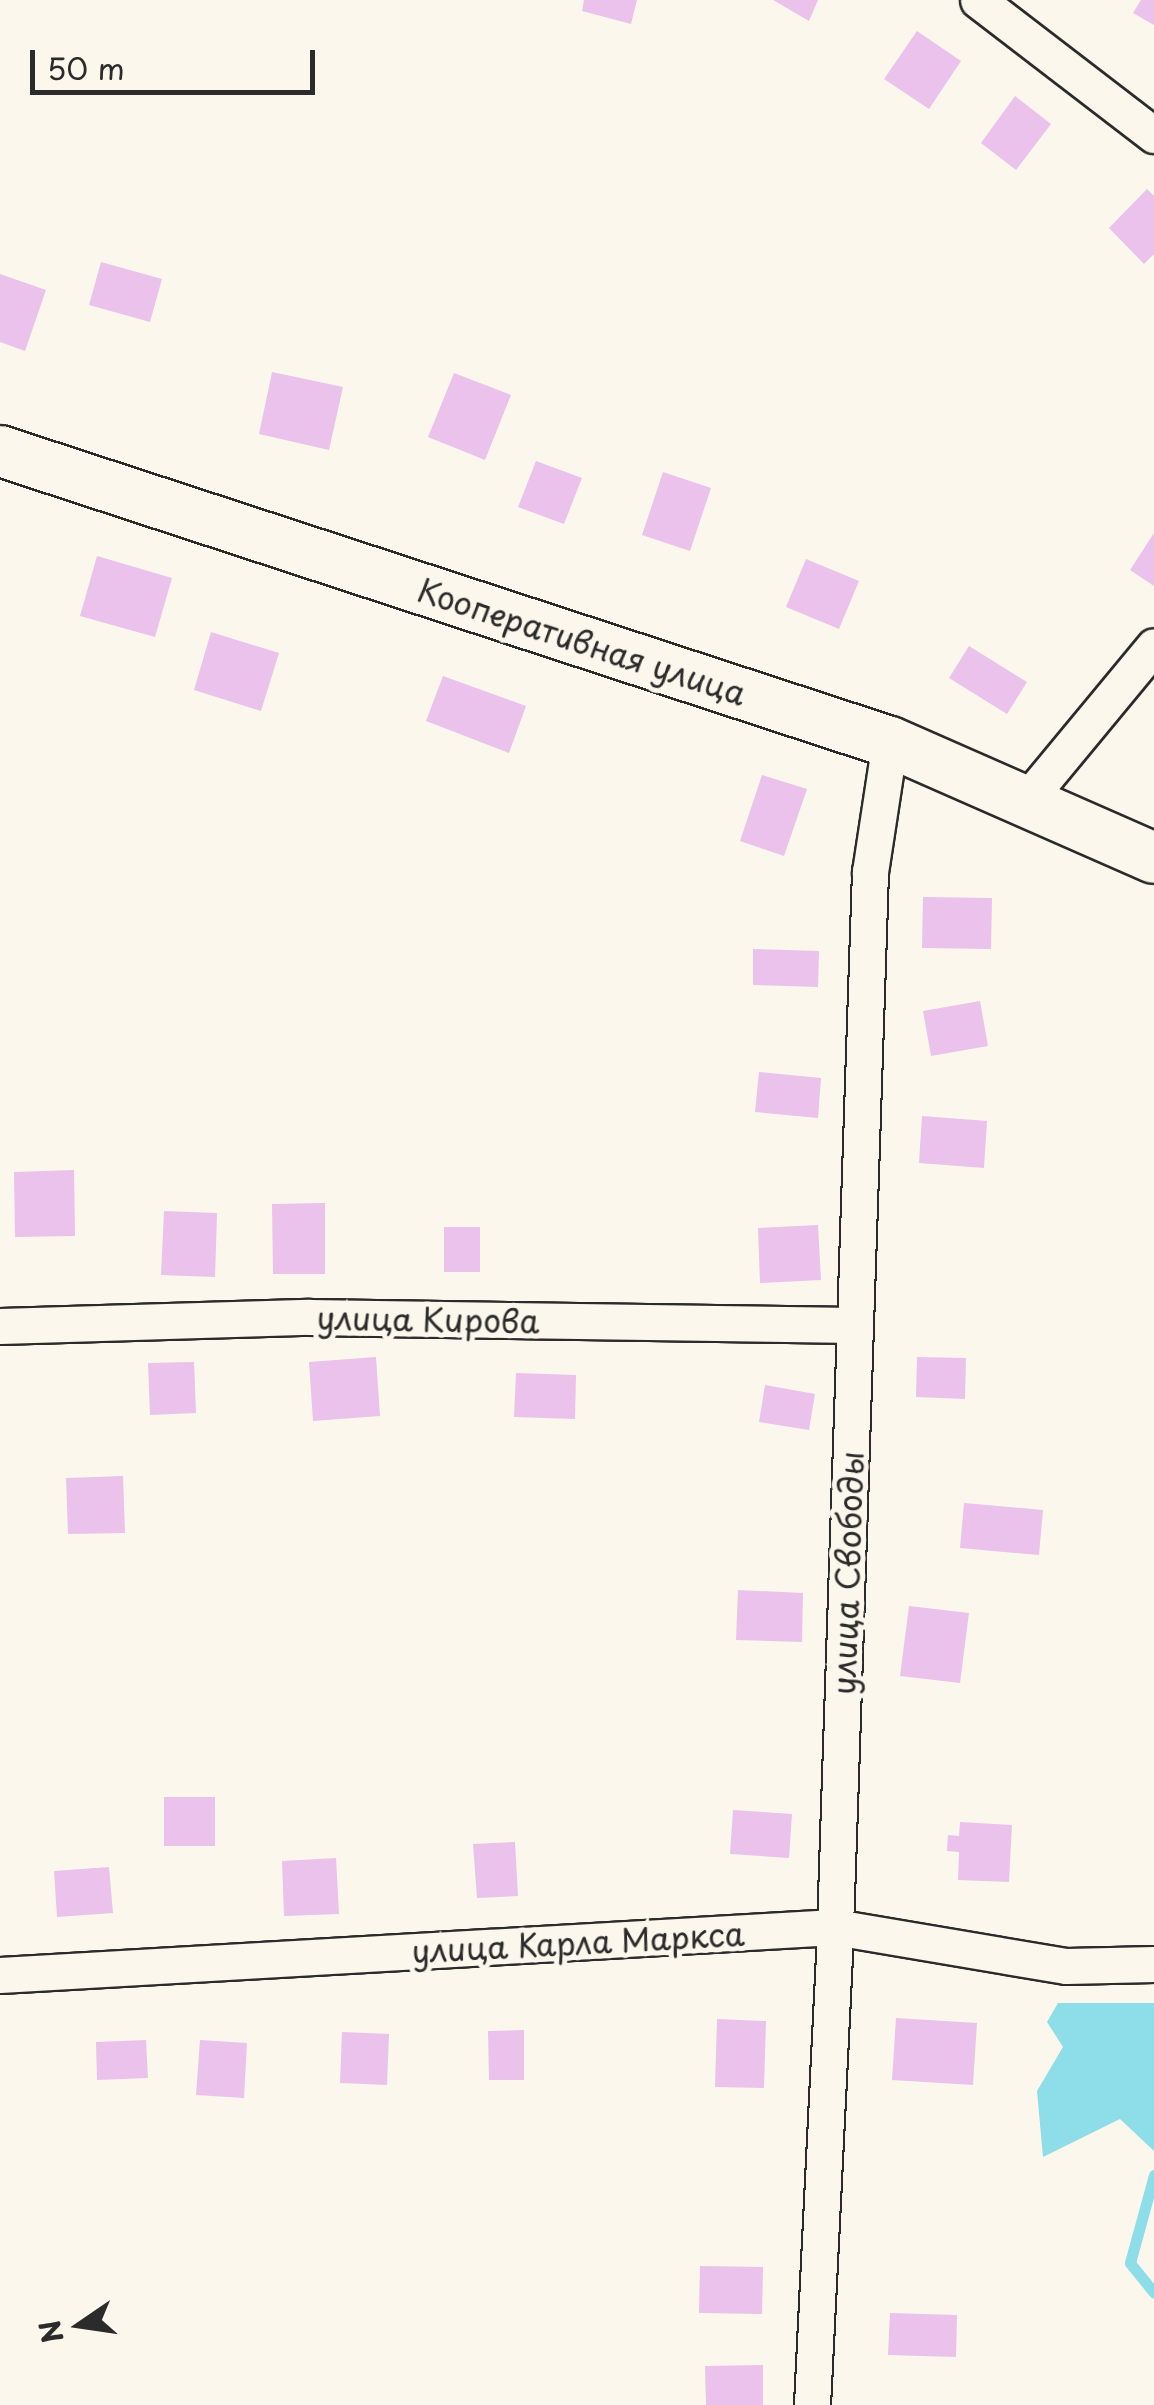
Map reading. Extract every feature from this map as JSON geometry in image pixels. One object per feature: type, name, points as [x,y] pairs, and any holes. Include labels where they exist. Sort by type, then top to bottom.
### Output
[{"type":"main road","name":"Кооперативная улица","points":[[0,451],[890,742],[1154,858]]},
{"type":"street","points":[[978,0],[1154,135]]},
{"type":"street","points":[[1025,802],[1154,646]]},
{"type":"street","name":"улица Свободы","points":[[812,2405],[835,1928],[870,872],[890,742]]},
{"type":"street","name":"улица Кирова","points":[[0,1326],[309,1317],[855,1326]]},
{"type":"street","name":"улица Карла Маркса","points":[[0,1976],[835,1928],[1066,1966],[1154,1964]]},
{"type":"water","points":[[1058,2003],[1154,2003],[1154,2151],[1120,2119],[1043,2157],[1037,2091],[1063,2047],[1047,2022]]},
{"type":"building","points":[[584,0],[637,0],[631,24],[582,11]]},
{"type":"building","points":[[773,0],[818,0],[809,21]]},
{"type":"building","points":[[1141,0],[1154,0],[1154,25],[1133,13]]},
{"type":"building","points":[[917,31],[961,61],[929,109],[884,79]]},
{"type":"building","points":[[1015,96],[1051,124],[1016,170],[981,143]]},
{"type":"building","points":[[1147,189],[1154,196],[1154,254],[1144,264],[1109,228]]},
{"type":"building","points":[[101,262],[162,279],[150,322],[89,305]]},
{"type":"building","points":[[0,274],[46,290],[25,351],[0,342]]},
{"type":"building","points":[[272,372],[343,387],[329,450],[259,434]]},
{"type":"building","points":[[454,373],[511,395],[485,460],[428,437]]},
{"type":"building","points":[[536,461],[582,478],[564,524],[518,507]]},
{"type":"building","points":[[663,472],[711,488],[690,551],[642,535]]},
{"type":"building","points":[[1154,533],[1154,586],[1130,570]]},
{"type":"building","points":[[97,556],[172,578],[155,637],[80,616]]},
{"type":"building","points":[[806,559],[859,581],[839,629],[786,607]]},
{"type":"building","points":[[211,632],[279,653],[261,711],[194,690]]},
{"type":"building","points":[[969,646],[1027,682],[1007,714],[949,678]]},
{"type":"building","points":[[443,676],[526,706],[509,753],[426,721]]},
{"type":"building","points":[[762,775],[807,789],[784,856],[740,841]]},
{"type":"building","points":[[923,897],[992,898],[991,949],[922,948]]},
{"type":"building","points":[[753,949],[819,951],[818,987],[753,985]]},
{"type":"building","points":[[980,1001],[988,1046],[931,1056],[923,1011]]},
{"type":"building","points":[[759,1072],[821,1078],[818,1118],[755,1112]]},
{"type":"building","points":[[922,1116],[987,1121],[984,1168],[919,1163]]},
{"type":"building","points":[[74,1170],[75,1236],[15,1237],[14,1172]]},
{"type":"building","points":[[325,1203],[325,1274],[273,1274],[272,1204]]},
{"type":"building","points":[[164,1211],[217,1213],[215,1277],[161,1275]]},
{"type":"building","points":[[818,1225],[821,1280],[760,1283],[758,1228]]},
{"type":"building","points":[[444,1227],[480,1227],[480,1272],[444,1272]]},
{"type":"building","points":[[376,1357],[380,1416],[313,1421],[309,1362]]},
{"type":"building","points":[[917,1357],[966,1358],[965,1399],[916,1397]]},
{"type":"building","points":[[194,1362],[196,1413],[150,1415],[148,1363]]},
{"type":"building","points":[[516,1373],[576,1375],[575,1419],[514,1417]]},
{"type":"building","points":[[765,1385],[815,1394],[809,1430],[759,1422]]},
{"type":"building","points":[[123,1476],[125,1533],[68,1534],[66,1478]]},
{"type":"building","points":[[964,1503],[1043,1510],[1039,1555],[960,1548]]},
{"type":"building","points":[[738,1590],[803,1593],[802,1642],[736,1640]]},
{"type":"building","points":[[909,1606],[969,1613],[960,1683],[900,1676]]},
{"type":"building","points":[[164,1797],[215,1797],[215,1846],[164,1846]]},
{"type":"building","points":[[733,1810],[792,1814],[789,1858],[730,1854]]},
{"type":"building","points":[[960,1822],[1012,1825],[1009,1882],[958,1880],[959,1852],[947,1851],[948,1835],[959,1836]]},
{"type":"building","points":[[515,1842],[518,1896],[477,1898],[473,1844]]},
{"type":"building","points":[[336,1858],[339,1914],[284,1916],[282,1861]]},
{"type":"building","points":[[109,1867],[113,1913],[57,1917],[54,1871]]},
{"type":"building","points":[[896,2018],[977,2023],[973,2085],[892,2080]]},
{"type":"building","points":[[717,2019],[766,2021],[764,2088],[715,2087]]},
{"type":"building","points":[[524,2030],[524,2080],[489,2080],[488,2031]]},
{"type":"building","points":[[342,2032],[389,2034],[387,2085],[340,2083]]},
{"type":"building","points":[[146,2040],[148,2078],[97,2080],[96,2042]]},
{"type":"building","points":[[200,2040],[247,2043],[244,2098],[196,2095]]},
{"type":"building","points":[[700,2266],[763,2267],[762,2314],[699,2313]]},
{"type":"building","points":[[890,2313],[957,2315],[956,2357],[888,2355]]},
{"type":"building","points":[[763,2365],[763,2405],[706,2405],[705,2366]]},
{"type":"waterway","points":[[1154,2175],[1130,2263],[1154,2293]]}]
